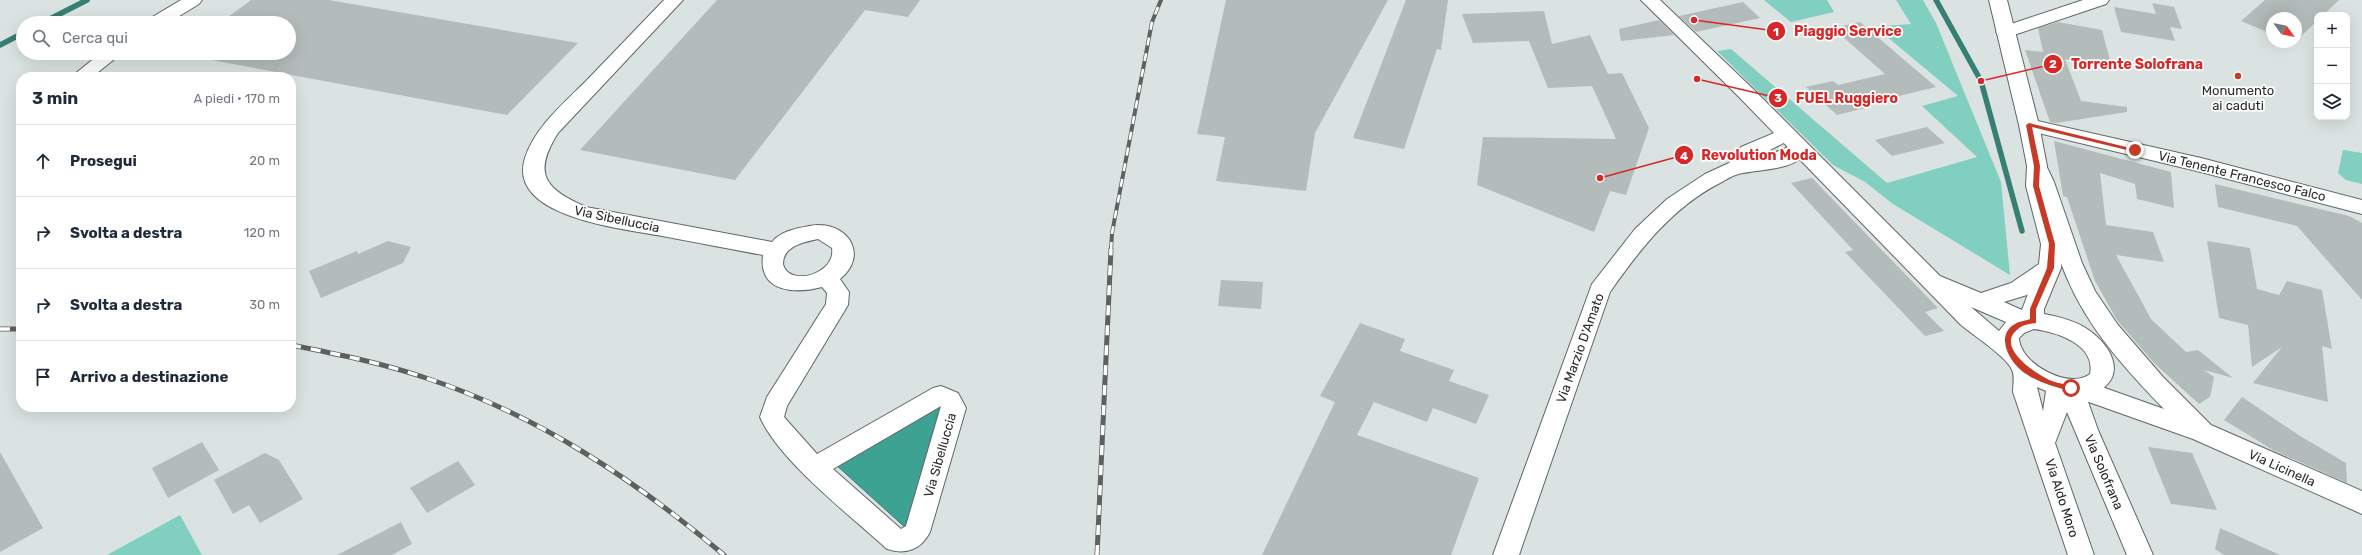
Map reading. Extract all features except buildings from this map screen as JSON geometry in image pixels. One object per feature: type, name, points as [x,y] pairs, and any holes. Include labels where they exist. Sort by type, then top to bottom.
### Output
[{"type":"street","points":[[167,16],[193,0]]},
{"type":"street","name":"Via Sibelluccia","points":[[674,0],[551,129],[544,139],[533,164],[533,177],[545,195],[562,205],[581,213],[776,250]]},
{"type":"street","name":"Via Licinella","points":[[1650,0],[1786,134],[1969,319],[2009,350],[2024,368],[2037,377],[2094,394],[2202,432],[2362,503]]},
{"type":"street","points":[[1998,0],[2029,125],[2037,166],[2036,186],[2052,244],[2050,268],[2033,309],[2030,322]]},
{"type":"street","points":[[2005,32],[2100,0]]},
{"type":"street","points":[[87,72],[103,60]]},
{"type":"street","name":"Via Tenente Francesco Falco","points":[[2029,125],[2209,167],[2362,207]]},
{"type":"street","points":[[1736,167],[1748,152],[1786,134]]},
{"type":"street","name":"Via Marzio D'Amato","points":[[1506,555],[1600,290],[1622,257],[1649,225],[1689,191],[1736,167],[1759,165],[1790,157],[1800,149]]},
{"type":"street","points":[[2037,166],[2049,191],[2085,293],[2116,338],[2151,380],[2202,432]]},
{"type":"street","points":[[806,233],[823,233],[837,239],[843,246],[844,258],[836,270],[827,277],[803,284],[782,279],[775,274],[771,266],[772,258],[776,250],[788,239],[806,233]]},
{"type":"street","points":[[1982,301],[2019,289],[2050,268]]},
{"type":"street","name":"Via Sibelluccia","points":[[815,467],[941,395],[950,400],[954,408],[917,532],[908,540],[896,541],[815,467],[777,428],[772,417],[775,404],[837,305],[838,292],[827,277]]},
{"type":"street","points":[[1931,281],[2030,322]]},
{"type":"street","points":[[2009,350],[2008,340],[2010,332],[2017,325],[2030,322],[2051,323],[2066,328],[2093,345],[2102,361],[2103,376],[2096,383],[2072,387],[2055,414],[2043,442]]},
{"type":"street","name":"Via Aldo Moro","points":[[2024,368],[2025,392],[2081,555]]},
{"type":"street","name":"Via Solofrana","points":[[2072,387],[2086,430],[2140,555]]},
{"type":"shaded area","points":[[1764,0],[1827,0],[1834,12],[1791,22]]},
{"type":"shaded area","points":[[1896,0],[1923,0],[1936,23],[2001,182],[2010,275],[1893,204],[1865,182],[1833,165],[1717,51],[1731,49],[1887,183],[1977,157],[1922,106],[1958,96],[1879,30],[1885,26],[1911,24]]},
{"type":"shaded area","points":[[2343,150],[2362,153],[2362,184],[2346,180],[2338,173]]},
{"type":"shaded area","points":[[943,402],[908,530],[835,464]]},
{"type":"shaded area","points":[[180,515],[202,555],[107,555]]},
{"type":"waterway","points":[[56,16],[87,0]]},
{"type":"waterway","points":[[1936,0],[1981,81],[2022,231]]},
{"type":"waterway","points":[[0,45],[16,37]]},
{"type":"railway","points":[[1111,250],[1112,233],[1152,22],[1161,0]]},
{"type":"railway","points":[[1097,555],[1111,249]]},
{"type":"railway","points":[[0,329],[16,329]]},
{"type":"railway","points":[[296,346],[359,359],[426,378],[467,393],[546,430],[584,452],[656,501],[724,555]]},
{"type":"place","name":"Piaggio Service","points":[[1694,20]]},
{"type":"place","name":"Monumento ai caduti","points":[[2238,76]]},
{"type":"place","name":"FUEL Ruggiero","points":[[1697,79]]},
{"type":"place","name":"Torrente Solofrana","points":[[1981,81]]},
{"type":"place","name":"Revolution Moda","points":[[1600,178]]},
{"type":"route","points":[[2071,388],[2051,384],[2037,377],[2024,368],[2009,350],[2008,340],[2010,332],[2017,325],[2033,321],[2033,309],[2050,268],[2052,244],[2036,186],[2037,166],[2029,125],[2044,127],[2135,150]]}]
